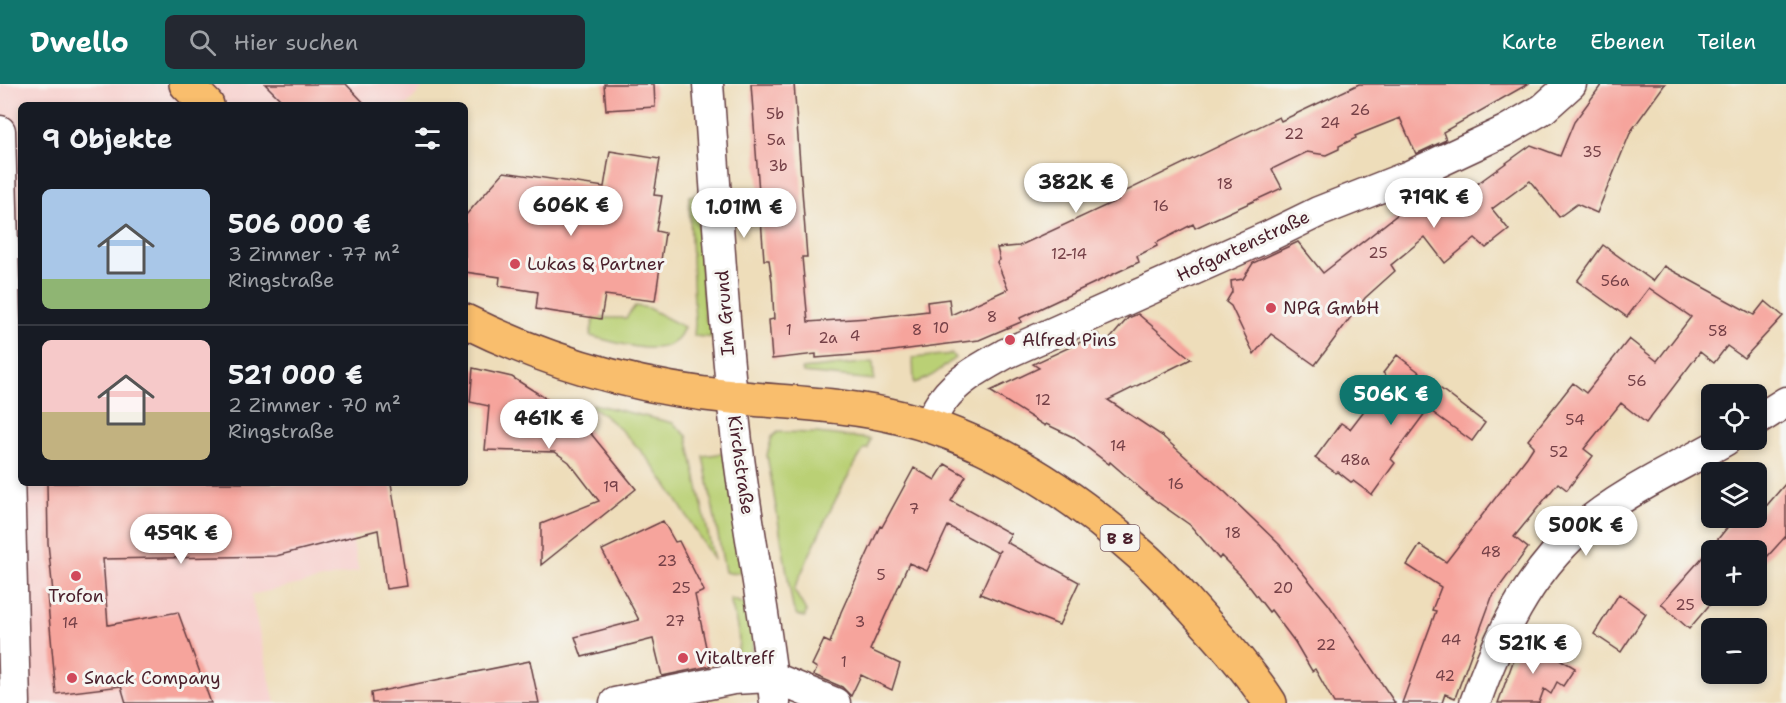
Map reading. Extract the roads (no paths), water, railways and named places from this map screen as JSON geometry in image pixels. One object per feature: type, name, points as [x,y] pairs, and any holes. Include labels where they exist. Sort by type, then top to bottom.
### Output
[{"type":"main road","points":[[186,84],[204,102]]},
{"type":"main road","name":"Kirchstraße","points":[[468,322],[545,356],[606,376],[732,398]]},
{"type":"main road","name":"B 8","points":[[732,398],[803,403],[871,412],[929,425],[962,438],[1018,466],[1061,493],[1144,557],[1248,672],[1270,703]]},
{"type":"street","name":"Im Grund","points":[[708,84],[732,398]]},
{"type":"street","name":"Hofgartenstraße","points":[[929,425],[942,400],[950,392],[972,373],[1005,354],[1318,212],[1409,176],[1505,131],[1543,109],[1571,84]]},
{"type":"street","points":[[0,131],[15,703]]},
{"type":"street","name":"Kirchstraße","points":[[732,398],[774,690]]},
{"type":"street","points":[[1767,414],[1786,402]]},
{"type":"street","points":[[1475,703],[1503,631],[1557,552],[1581,528],[1604,510],[1709,450]]},
{"type":"street","points":[[615,703],[733,679],[835,703]]},
{"type":"place","name":"Lukas & Partner","points":[[515,264]]},
{"type":"place","name":"NPG GmbH","points":[[1271,308]]},
{"type":"place","name":"Alfred Pins","points":[[1010,340]]},
{"type":"place","name":"Trofon","points":[[76,576]]},
{"type":"place","name":"Vitaltreff","points":[[683,658]]},
{"type":"place","name":"Snack Company","points":[[72,678]]}]
